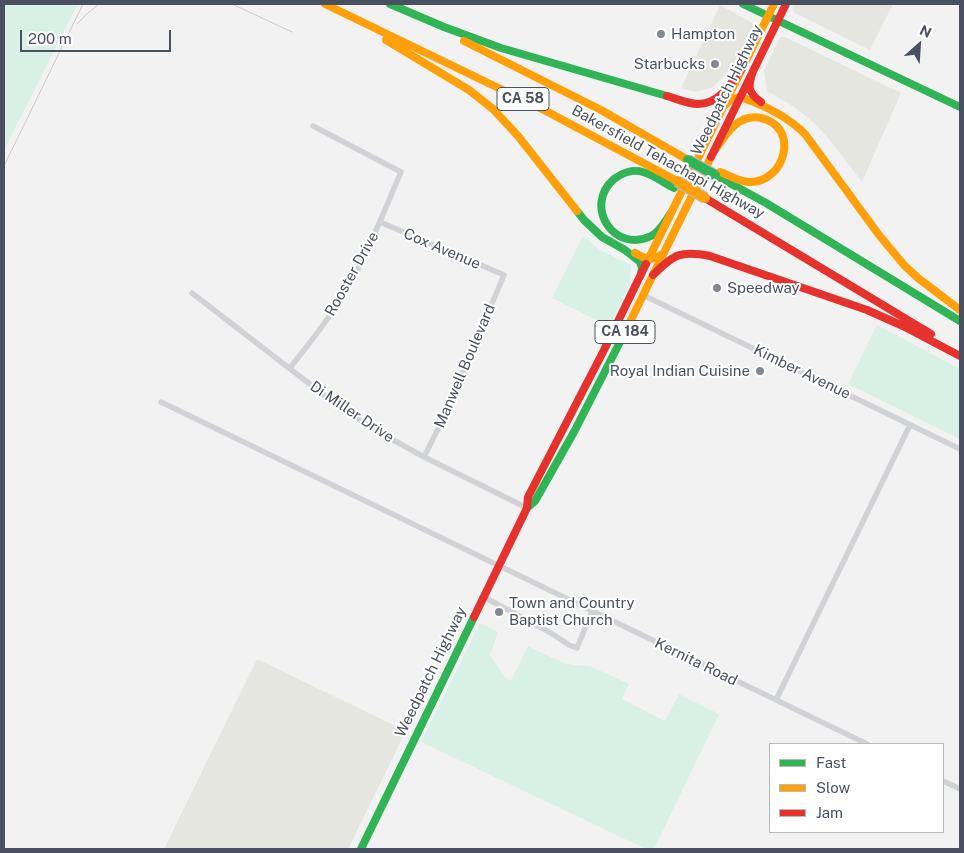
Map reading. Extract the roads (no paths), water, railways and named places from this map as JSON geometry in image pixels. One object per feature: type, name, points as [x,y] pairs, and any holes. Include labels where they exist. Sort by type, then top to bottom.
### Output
[{"type":"main road","name":"Bakersfield Tehachapi Highway","points":[[325,4],[514,94],[584,130],[676,185],[755,228],[960,351]]},
{"type":"main road","name":"Bakersfield Tehachapi Highway","points":[[384,4],[546,82],[601,110],[688,160],[716,173],[960,321]]},
{"type":"main road","points":[[390,4],[500,48],[690,104],[702,104],[714,100],[748,69]]},
{"type":"main road","points":[[743,4],[960,107]]},
{"type":"main road","name":"Weedpatch Highway","points":[[527,508],[535,501],[574,432],[714,151],[740,97],[748,69],[774,4]]},
{"type":"main road","name":"Weedpatch Highway","points":[[361,849],[527,508],[528,497],[534,483],[642,274],[725,104],[786,4]]},
{"type":"main road","points":[[366,24],[385,39],[469,90],[493,110],[518,136],[584,220],[602,237],[640,262],[642,274]]},
{"type":"main road","points":[[748,69],[750,92],[765,106]]},
{"type":"main road","points":[[725,104],[732,98],[740,97],[765,106],[796,125],[805,134],[879,235],[904,265],[960,310]]},
{"type":"main road","points":[[714,151],[735,126],[743,120],[751,118],[761,118],[776,124],[785,143],[781,163],[774,173],[762,180],[750,182],[716,173]]},
{"type":"main road","points":[[671,213],[650,236],[639,240],[632,240],[619,237],[609,229],[602,217],[600,204],[607,185],[617,176],[629,172],[643,172],[676,185]]},
{"type":"main road","points":[[624,250],[649,259],[655,259],[663,254]]},
{"type":"main road","points":[[653,275],[668,261],[679,255],[690,253],[710,256],[868,311],[960,356]]},
{"type":"street","name":"Rooster Drive","points":[[290,368],[345,292],[360,265],[401,172],[313,126]]},
{"type":"street","name":"Cox Avenue","points":[[380,222],[504,275]]},
{"type":"street","name":"Manwell Boulevard","points":[[424,457],[445,415],[504,275]]},
{"type":"street","name":"Di Miller Drive","points":[[192,293],[329,399],[391,440],[527,508]]},
{"type":"street","name":"Kimber Avenue","points":[[643,295],[960,449]]},
{"type":"street","name":"Kernita Road","points":[[161,402],[865,743]]},
{"type":"street","points":[[776,700],[910,424]]},
{"type":"street","points":[[484,597],[577,648],[592,611]]},
{"type":"street","points":[[944,781],[960,789]]},
{"type":"railway","points":[[4,166],[83,4]]},
{"type":"railway","points":[[77,24],[99,4]]},
{"type":"railway","points":[[232,4],[292,32]]},
{"type":"place","name":"Hampton","points":[[661,34]]},
{"type":"place","name":"Starbucks","points":[[715,64]]},
{"type":"place","name":"Speedway","points":[[717,288]]},
{"type":"place","name":"Royal Indian Cuisine","points":[[760,371]]},
{"type":"place","name":"Town and Country Baptist Church","points":[[499,612]]}]
